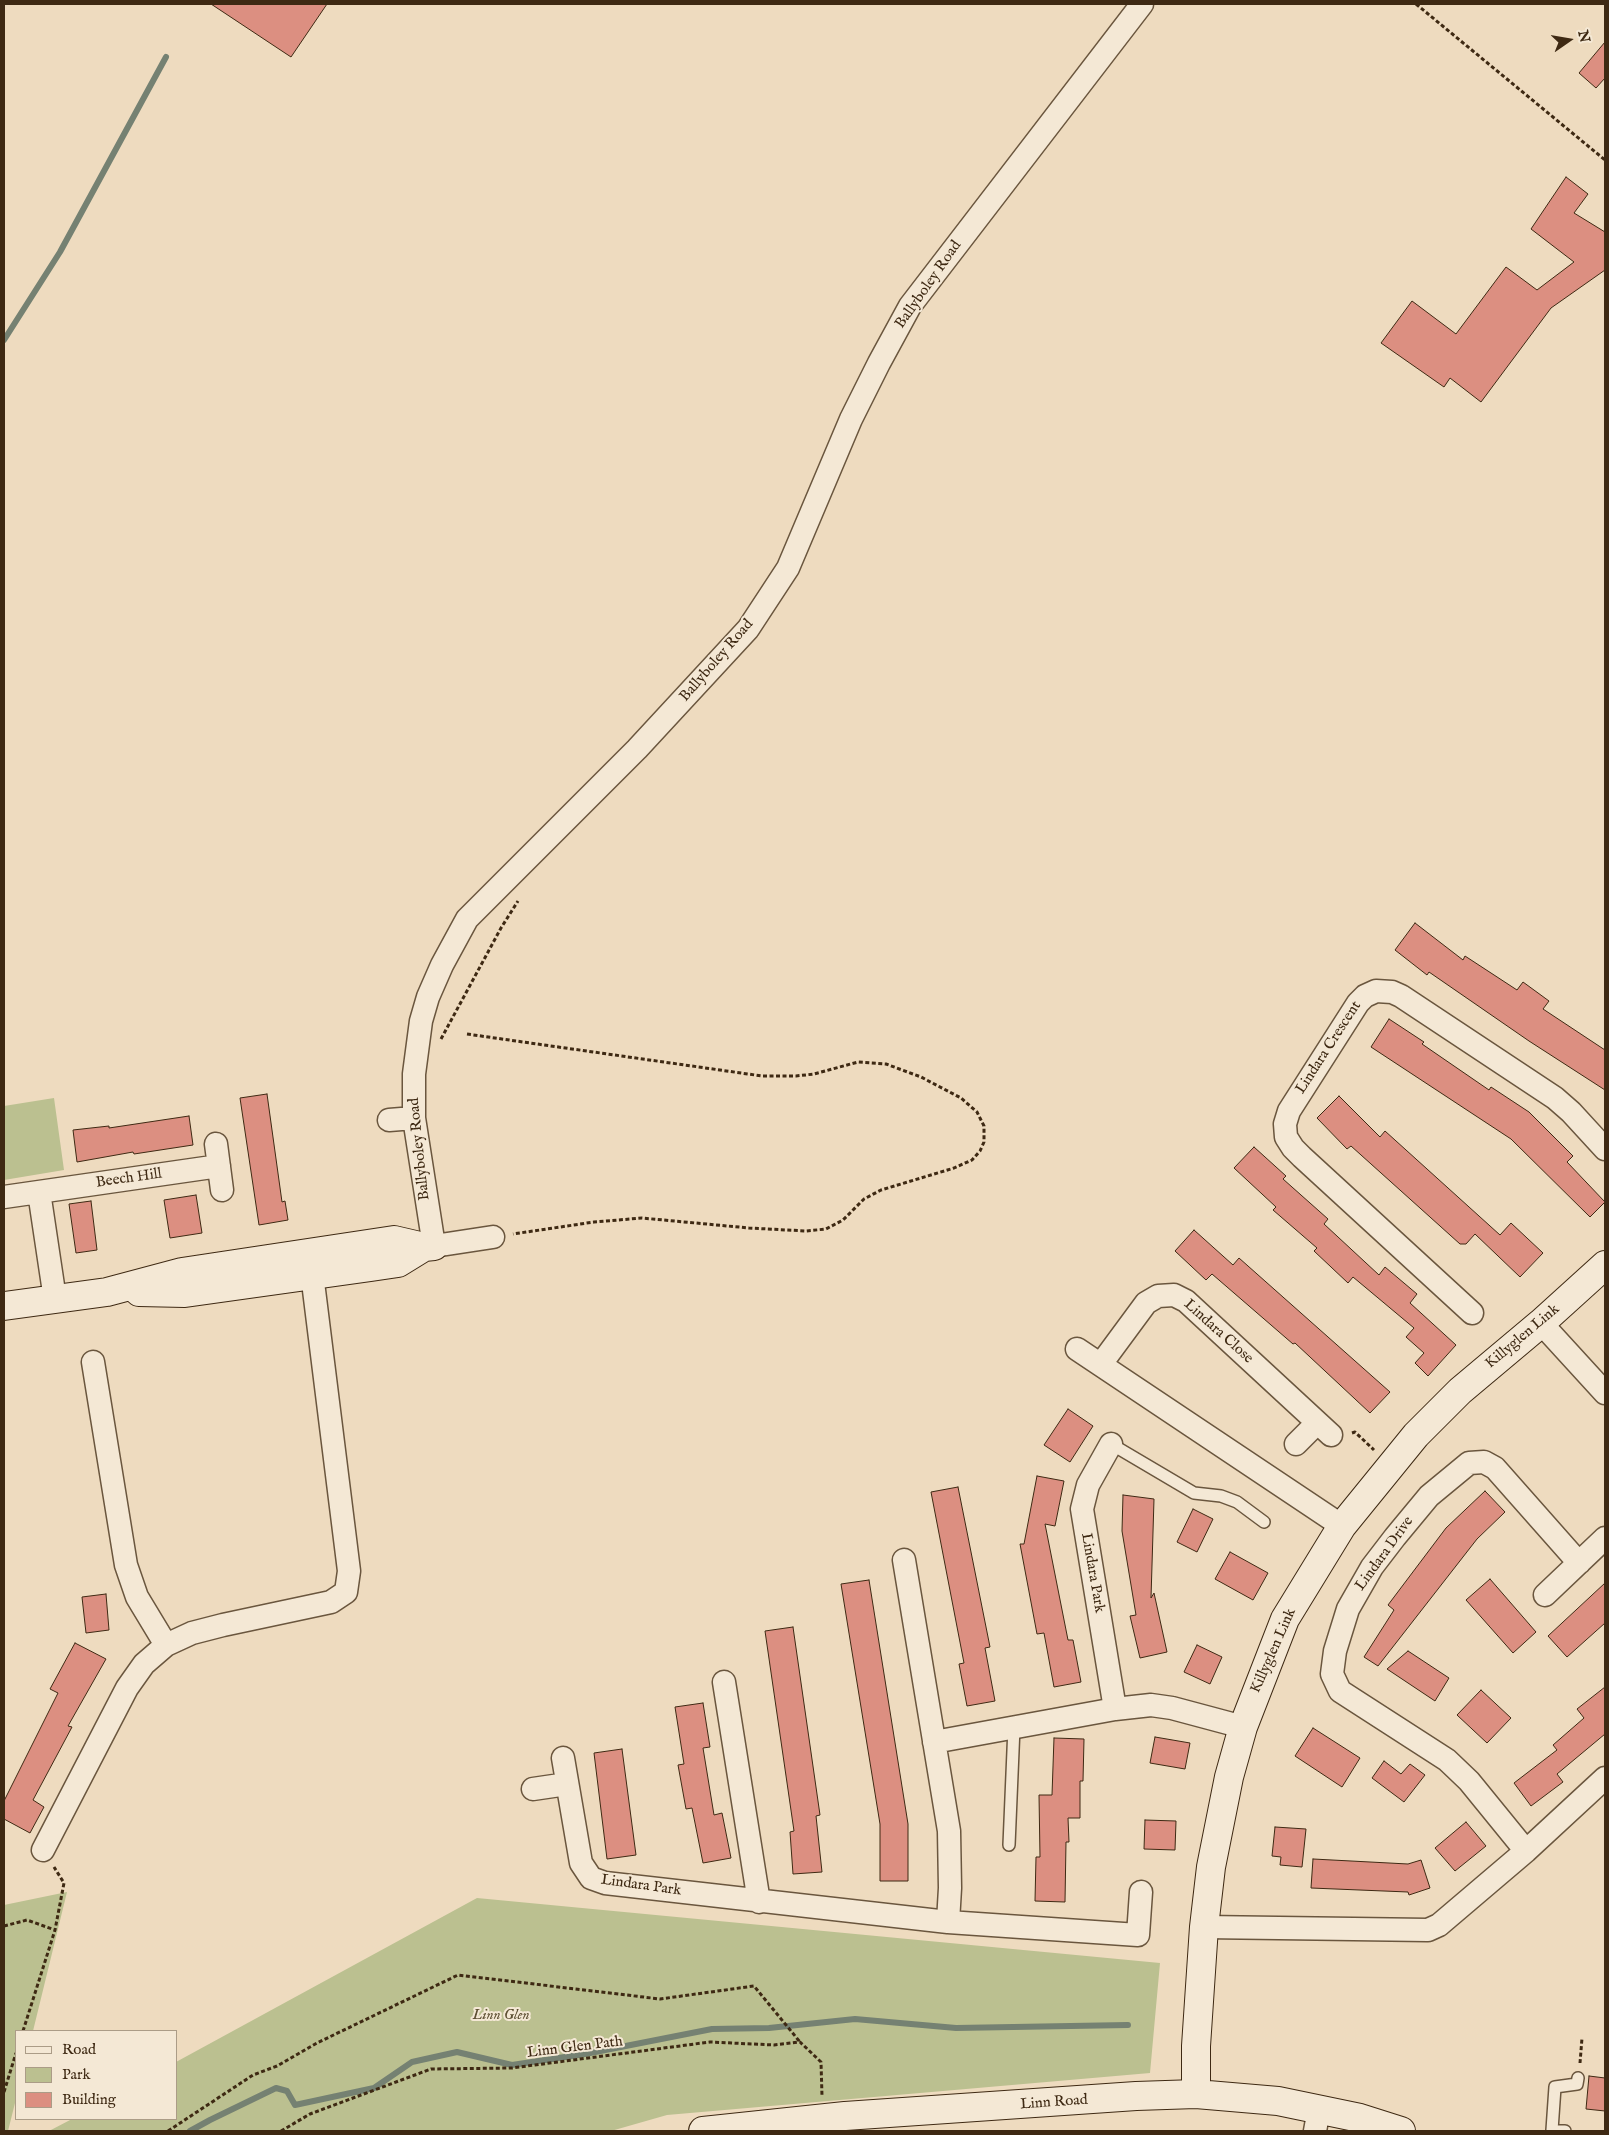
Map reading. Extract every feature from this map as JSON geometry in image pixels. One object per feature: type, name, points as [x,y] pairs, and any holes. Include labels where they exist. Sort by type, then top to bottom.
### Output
[{"type":"street","name":"Ballyboley Road","points":[[429,1246],[414,1118],[414,1074],[421,1021],[428,997],[442,965],[467,919],[630,756],[705,678],[748,629],[788,568],[852,419],[879,363],[910,306],[1142,4]]},
{"type":"street","name":"Lindara Crescent","points":[[1472,1313],[1302,1158],[1292,1148],[1286,1136],[1285,1124],[1289,1111],[1358,1003],[1367,994],[1376,991],[1392,992],[1401,996],[1555,1098],[1605,1148]]},
{"type":"street","points":[[389,1120],[414,1118]]},
{"type":"street","points":[[216,1144],[222,1190]]},
{"type":"street","name":"Beech Hill","points":[[4,1197],[219,1166]]},
{"type":"street","points":[[38,1192],[55,1299]]},
{"type":"street","points":[[4,1306],[107,1292],[185,1293],[310,1264],[398,1263],[429,1246],[493,1238]]},
{"type":"street","points":[[43,1850],[127,1688],[144,1664],[166,1645],[192,1633],[331,1602],[346,1592],[349,1571],[310,1264]]},
{"type":"street","name":"Killyglen Link","points":[[1196,2094],[1196,2046],[1204,1927],[1211,1867],[1229,1777],[1243,1727],[1285,1619],[1342,1526],[1416,1435],[1460,1391],[1541,1323],[1605,1265]]},
{"type":"street","name":"Lindara Close","points":[[1100,1364],[1146,1302],[1158,1296],[1174,1295],[1186,1301],[1324,1429]]},
{"type":"street","points":[[1541,1323],[1605,1394]]},
{"type":"street","points":[[1077,1349],[1342,1526]]},
{"type":"street","points":[[93,1362],[126,1565],[137,1597],[166,1645]]},
{"type":"street","points":[[1296,1444],[1324,1429]]},
{"type":"street","name":"Lindara Park","points":[[1111,1444],[1088,1485],[1082,1509],[1115,1709]]},
{"type":"street","name":"Lindara Drive","points":[[1526,1851],[1469,1781],[1447,1760],[1340,1691],[1332,1674],[1335,1651],[1348,1609],[1378,1560],[1429,1496],[1469,1463],[1484,1462],[1495,1468],[1579,1562]]},
{"type":"street","points":[[1545,1595],[1605,1538]]},
{"type":"street","points":[[904,1560],[950,1843],[948,1922]]},
{"type":"street","points":[[724,1682],[759,1902]]},
{"type":"street","points":[[934,1742],[1115,1709],[1151,1705],[1172,1708],[1243,1727]]},
{"type":"street","name":"Lindara Park","points":[[563,1758],[581,1864],[591,1878],[605,1883],[948,1922],[1138,1935],[1141,1892]]},
{"type":"street","points":[[1204,1927],[1426,1931],[1439,1925],[1526,1851],[1605,1778]]},
{"type":"street","points":[[533,1789],[567,1784]]},
{"type":"street","name":"Linn Road","points":[[703,2131],[823,2118],[1136,2096],[1196,2094],[1278,2101],[1317,2120],[1360,2118],[1401,2131]]},
{"type":"lane","points":[[1111,1444],[1194,1493],[1221,1496],[1237,1502],[1264,1522]]},
{"type":"lane","points":[[1009,1846],[1014,1727]]},
{"type":"lane","points":[[1565,2131],[1552,2131],[1555,2088],[1578,2084],[1578,2078]]},
{"type":"path","points":[[1416,4],[1605,160]]},
{"type":"path","points":[[440,1042],[501,928],[521,897]]},
{"type":"path","points":[[467,1034],[762,1076],[805,1075],[858,1062],[886,1064],[921,1077],[961,1098],[977,1112],[984,1126],[984,1142],[980,1151],[972,1160],[954,1168],[881,1190],[864,1199],[843,1220],[826,1229],[806,1231],[749,1228],[642,1218],[594,1222],[493,1238]]},
{"type":"path","points":[[1324,1429],[1355,1432],[1391,1466]]},
{"type":"path","points":[[23,2030],[55,1930],[64,1883],[43,1850]]},
{"type":"path","points":[[4,1926],[27,1920],[55,1930]]},
{"type":"path","points":[[168,2131],[253,2076],[277,2066],[317,2043],[458,1975],[660,1999],[754,1986],[800,2042],[821,2062],[823,2118]]},
{"type":"path","points":[[1578,2078],[1582,2038]]},
{"type":"path","name":"Linn Glen Path","points":[[281,2131],[310,2114],[431,2069],[512,2068],[710,2042],[774,2045],[800,2042]]},
{"type":"path","points":[[4,2092],[15,2056]]},
{"type":"green space","points":[[54,1098],[64,1170],[4,1180],[4,1106]]},
{"type":"green space","points":[[67,1892],[33,2030],[15,2030],[15,2103],[8,2131],[4,2131],[4,1905]]},
{"type":"green space","name":"Linn Glen","points":[[477,1898],[1160,1963],[1150,2073],[667,2115],[611,2131],[49,2131],[70,2120],[178,2120],[178,2061]]},
{"type":"building","points":[[211,4],[327,4],[291,57]]},
{"type":"building","points":[[1605,42],[1605,78],[1596,88],[1579,73]]},
{"type":"building","points":[[1566,177],[1588,194],[1574,213],[1605,232],[1605,270],[1551,308],[1481,402],[1450,378],[1444,387],[1381,343],[1412,301],[1456,334],[1506,267],[1537,290],[1574,262],[1531,229]]},
{"type":"building","points":[[1415,923],[1463,960],[1465,956],[1517,990],[1523,982],[1549,1001],[1543,1009],[1605,1050],[1605,1090],[1529,1041],[1429,972],[1427,975],[1395,950]]},
{"type":"building","points":[[1389,1019],[1424,1042],[1422,1044],[1489,1090],[1491,1087],[1529,1112],[1573,1156],[1567,1162],[1605,1202],[1590,1217],[1511,1139],[1371,1047]]},
{"type":"building","points":[[267,1094],[282,1202],[285,1201],[288,1220],[259,1225],[240,1098]]},
{"type":"building","points":[[1339,1096],[1380,1137],[1385,1131],[1500,1235],[1511,1223],[1543,1253],[1520,1277],[1475,1234],[1466,1244],[1460,1244],[1351,1146],[1347,1149],[1317,1118]]},
{"type":"building","points":[[189,1116],[193,1145],[134,1154],[133,1152],[77,1162],[73,1130],[109,1126],[109,1128]]},
{"type":"building","points":[[1254,1147],[1286,1176],[1283,1179],[1328,1219],[1324,1224],[1379,1275],[1385,1267],[1417,1294],[1410,1303],[1456,1345],[1428,1376],[1415,1363],[1424,1353],[1406,1337],[1414,1328],[1353,1277],[1348,1283],[1314,1251],[1317,1248],[1273,1210],[1276,1207],[1234,1168]]},
{"type":"building","points":[[196,1195],[202,1233],[170,1238],[164,1200]]},
{"type":"building","points":[[91,1201],[97,1250],[76,1253],[69,1204]]},
{"type":"building","points":[[1194,1230],[1233,1265],[1239,1258],[1390,1392],[1370,1413],[1295,1343],[1293,1344],[1212,1274],[1206,1280],[1175,1251]]},
{"type":"building","points":[[1068,1409],[1093,1426],[1070,1462],[1044,1445]]},
{"type":"building","points":[[1037,1476],[1064,1481],[1055,1526],[1045,1524],[1068,1640],[1073,1640],[1081,1682],[1054,1687],[1044,1633],[1037,1634],[1020,1544],[1024,1544]]},
{"type":"building","points":[[958,1487],[990,1647],[985,1648],[995,1701],[967,1706],[959,1664],[964,1663],[931,1492]]},
{"type":"building","points":[[1485,1491],[1505,1512],[1477,1539],[1378,1666],[1364,1657],[1394,1610],[1388,1605],[1446,1528]]},
{"type":"building","points":[[1123,1495],[1154,1499],[1151,1598],[1154,1593],[1167,1652],[1140,1658],[1130,1616],[1136,1615],[1122,1531]]},
{"type":"building","points":[[1193,1509],[1213,1519],[1197,1552],[1177,1542]]},
{"type":"building","points":[[1230,1552],[1268,1573],[1253,1600],[1215,1579]]},
{"type":"building","points":[[1490,1579],[1536,1632],[1513,1653],[1466,1600]]},
{"type":"building","points":[[869,1580],[908,1824],[908,1881],[880,1881],[880,1824],[841,1584]]},
{"type":"building","points":[[1605,1583],[1605,1623],[1567,1657],[1548,1636]]},
{"type":"building","points":[[106,1594],[109,1630],[86,1633],[82,1597]]},
{"type":"building","points":[[793,1627],[820,1815],[816,1816],[822,1872],[793,1874],[790,1832],[794,1831],[765,1631]]},
{"type":"building","points":[[75,1643],[106,1659],[68,1726],[72,1727],[33,1800],[44,1807],[30,1833],[4,1819],[4,1801],[58,1693],[50,1689]]},
{"type":"building","points":[[1197,1645],[1222,1657],[1210,1684],[1184,1672]]},
{"type":"building","points":[[1408,1651],[1449,1678],[1435,1701],[1387,1669]]},
{"type":"building","points":[[1605,1687],[1605,1734],[1557,1774],[1563,1782],[1531,1806],[1514,1783],[1557,1750],[1553,1745],[1584,1718],[1577,1709]]},
{"type":"building","points":[[1481,1690],[1511,1718],[1487,1743],[1457,1715]]},
{"type":"building","points":[[703,1703],[710,1747],[703,1748],[714,1815],[722,1813],[731,1858],[703,1863],[692,1808],[686,1809],[678,1765],[684,1764],[675,1707]]},
{"type":"building","points":[[1313,1728],[1360,1758],[1342,1787],[1295,1756]]},
{"type":"building","points":[[1155,1737],[1190,1743],[1185,1769],[1150,1763]]},
{"type":"building","points":[[1054,1738],[1084,1739],[1083,1781],[1080,1781],[1080,1818],[1068,1818],[1069,1842],[1066,1842],[1065,1902],[1035,1901],[1036,1857],[1040,1857],[1039,1795],[1052,1795]]},
{"type":"building","points":[[622,1749],[636,1855],[607,1859],[594,1753]]},
{"type":"building","points":[[1384,1761],[1401,1774],[1410,1764],[1425,1775],[1404,1802],[1372,1778]]},
{"type":"building","points":[[1145,1820],[1176,1821],[1175,1850],[1144,1849]]},
{"type":"building","points":[[1466,1822],[1486,1846],[1455,1871],[1435,1848]]},
{"type":"building","points":[[1275,1827],[1306,1829],[1302,1867],[1280,1865],[1281,1857],[1272,1856]]},
{"type":"building","points":[[1313,1859],[1408,1864],[1421,1860],[1430,1888],[1409,1895],[1408,1892],[1311,1888]]},
{"type":"building","points":[[1589,2076],[1605,2078],[1605,2111],[1586,2109]]},
{"type":"waterway","points":[[4,340],[60,252],[166,57]]},
{"type":"waterway","points":[[190,2131],[276,2088],[287,2091],[295,2105],[374,2088],[412,2062],[457,2052],[512,2065],[585,2054],[712,2029],[769,2028],[855,2019],[956,2028],[1128,2025]]}]
